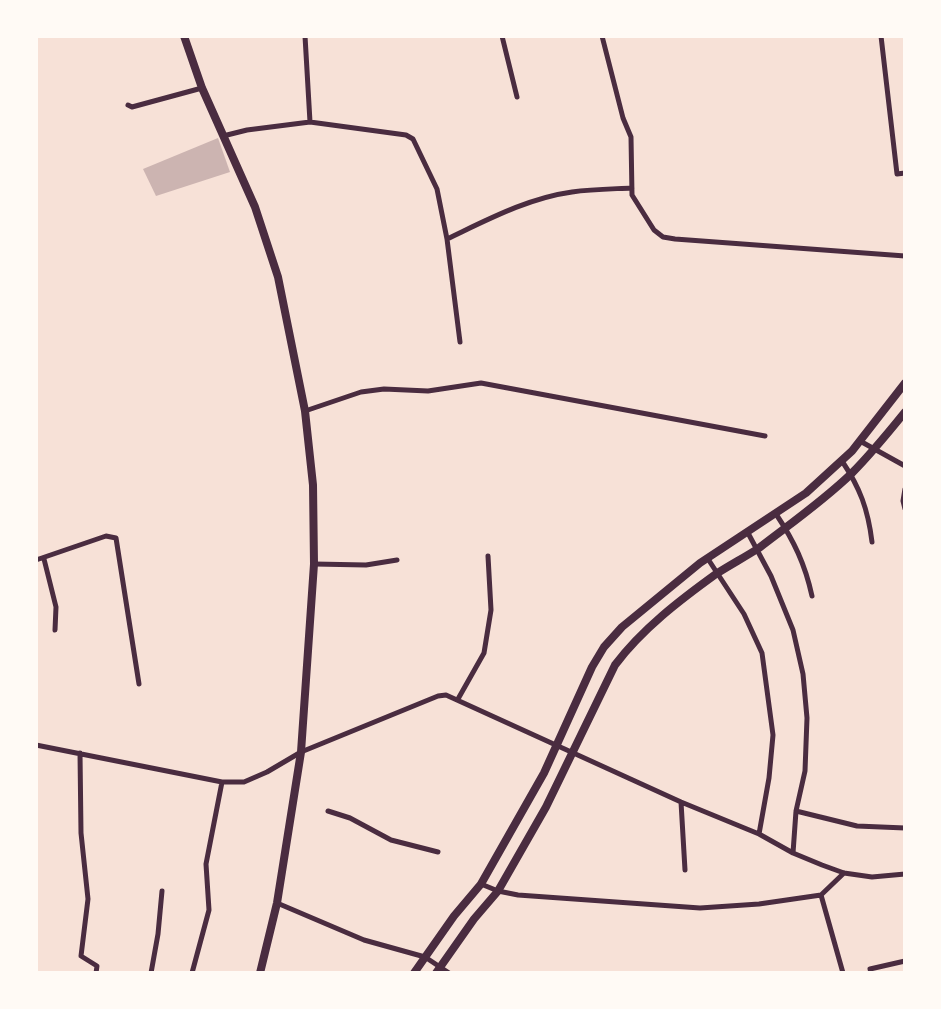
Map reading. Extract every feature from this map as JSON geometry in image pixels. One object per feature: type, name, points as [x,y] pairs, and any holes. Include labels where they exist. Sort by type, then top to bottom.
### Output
[{"type":"main road","points":[[184,36],[202,88],[255,207],[278,277],[304,411],[313,485],[314,564],[301,752],[277,903],[260,973]]},
{"type":"main road","points":[[414,973],[454,916],[481,884],[557,746],[592,667],[604,647],[622,627],[708,559],[806,493],[842,461],[860,441],[905,383]]},
{"type":"main road","points":[[438,970],[474,919],[498,891],[546,807],[615,665],[624,653],[641,634],[717,573],[756,549],[820,501],[851,474],[905,412]]},
{"type":"street","points":[[305,36],[310,122]]},
{"type":"street","points":[[501,36],[517,98]]},
{"type":"street","points":[[602,36],[623,118],[631,137],[632,195],[644,217],[663,237],[905,256]]},
{"type":"street","points":[[881,36],[897,174],[905,173]]},
{"type":"street","points":[[128,105],[132,107],[202,88]]},
{"type":"street","points":[[223,136],[247,129],[310,122],[406,135],[413,139],[436,189],[447,239],[460,342]]},
{"type":"street","points":[[447,239],[500,213],[528,203],[570,192],[632,188]]},
{"type":"street","points":[[304,411],[361,392],[384,388],[428,391],[481,383],[765,436]]},
{"type":"street","points":[[860,441],[905,466]]},
{"type":"street","points":[[842,461],[866,505],[872,542]]},
{"type":"street","points":[[905,489],[903,501],[905,510]]},
{"type":"street","points":[[776,514],[806,567],[812,596]]},
{"type":"street","points":[[748,533],[771,576],[794,630],[803,674],[807,718],[805,771],[796,811],[793,853]]},
{"type":"street","points":[[36,560],[106,536],[116,538],[139,684]]},
{"type":"street","points":[[458,699],[484,653],[491,610],[488,556]]},
{"type":"street","points":[[44,559],[56,607],[55,630]]},
{"type":"street","points":[[708,559],[744,614],[762,653],[773,735],[759,834]]},
{"type":"street","points":[[314,564],[366,565],[397,560]]},
{"type":"street","points":[[36,745],[222,782],[244,782],[267,772],[301,752],[438,696],[446,695],[681,802],[759,834],[793,853],[844,873],[872,877],[905,874]]},
{"type":"street","points":[[80,753],[81,833],[88,899],[81,956],[97,966],[96,973]]},
{"type":"street","points":[[192,973],[209,910],[206,864],[222,782]]},
{"type":"street","points":[[681,802],[685,870]]},
{"type":"street","points":[[328,811],[350,818],[391,840],[438,852]]},
{"type":"street","points":[[796,811],[857,826],[905,828]]},
{"type":"street","points":[[481,884],[498,891],[518,895],[700,908],[759,904],[821,895],[844,873]]},
{"type":"street","points":[[151,973],[162,891]]},
{"type":"street","points":[[821,895],[843,973]]},
{"type":"street","points":[[277,903],[363,940],[425,957],[438,970],[449,973]]},
{"type":"street","points":[[871,973],[870,969],[905,961]]},
{"type":"building","points":[[218,138],[230,172],[156,196],[143,169]]}]
